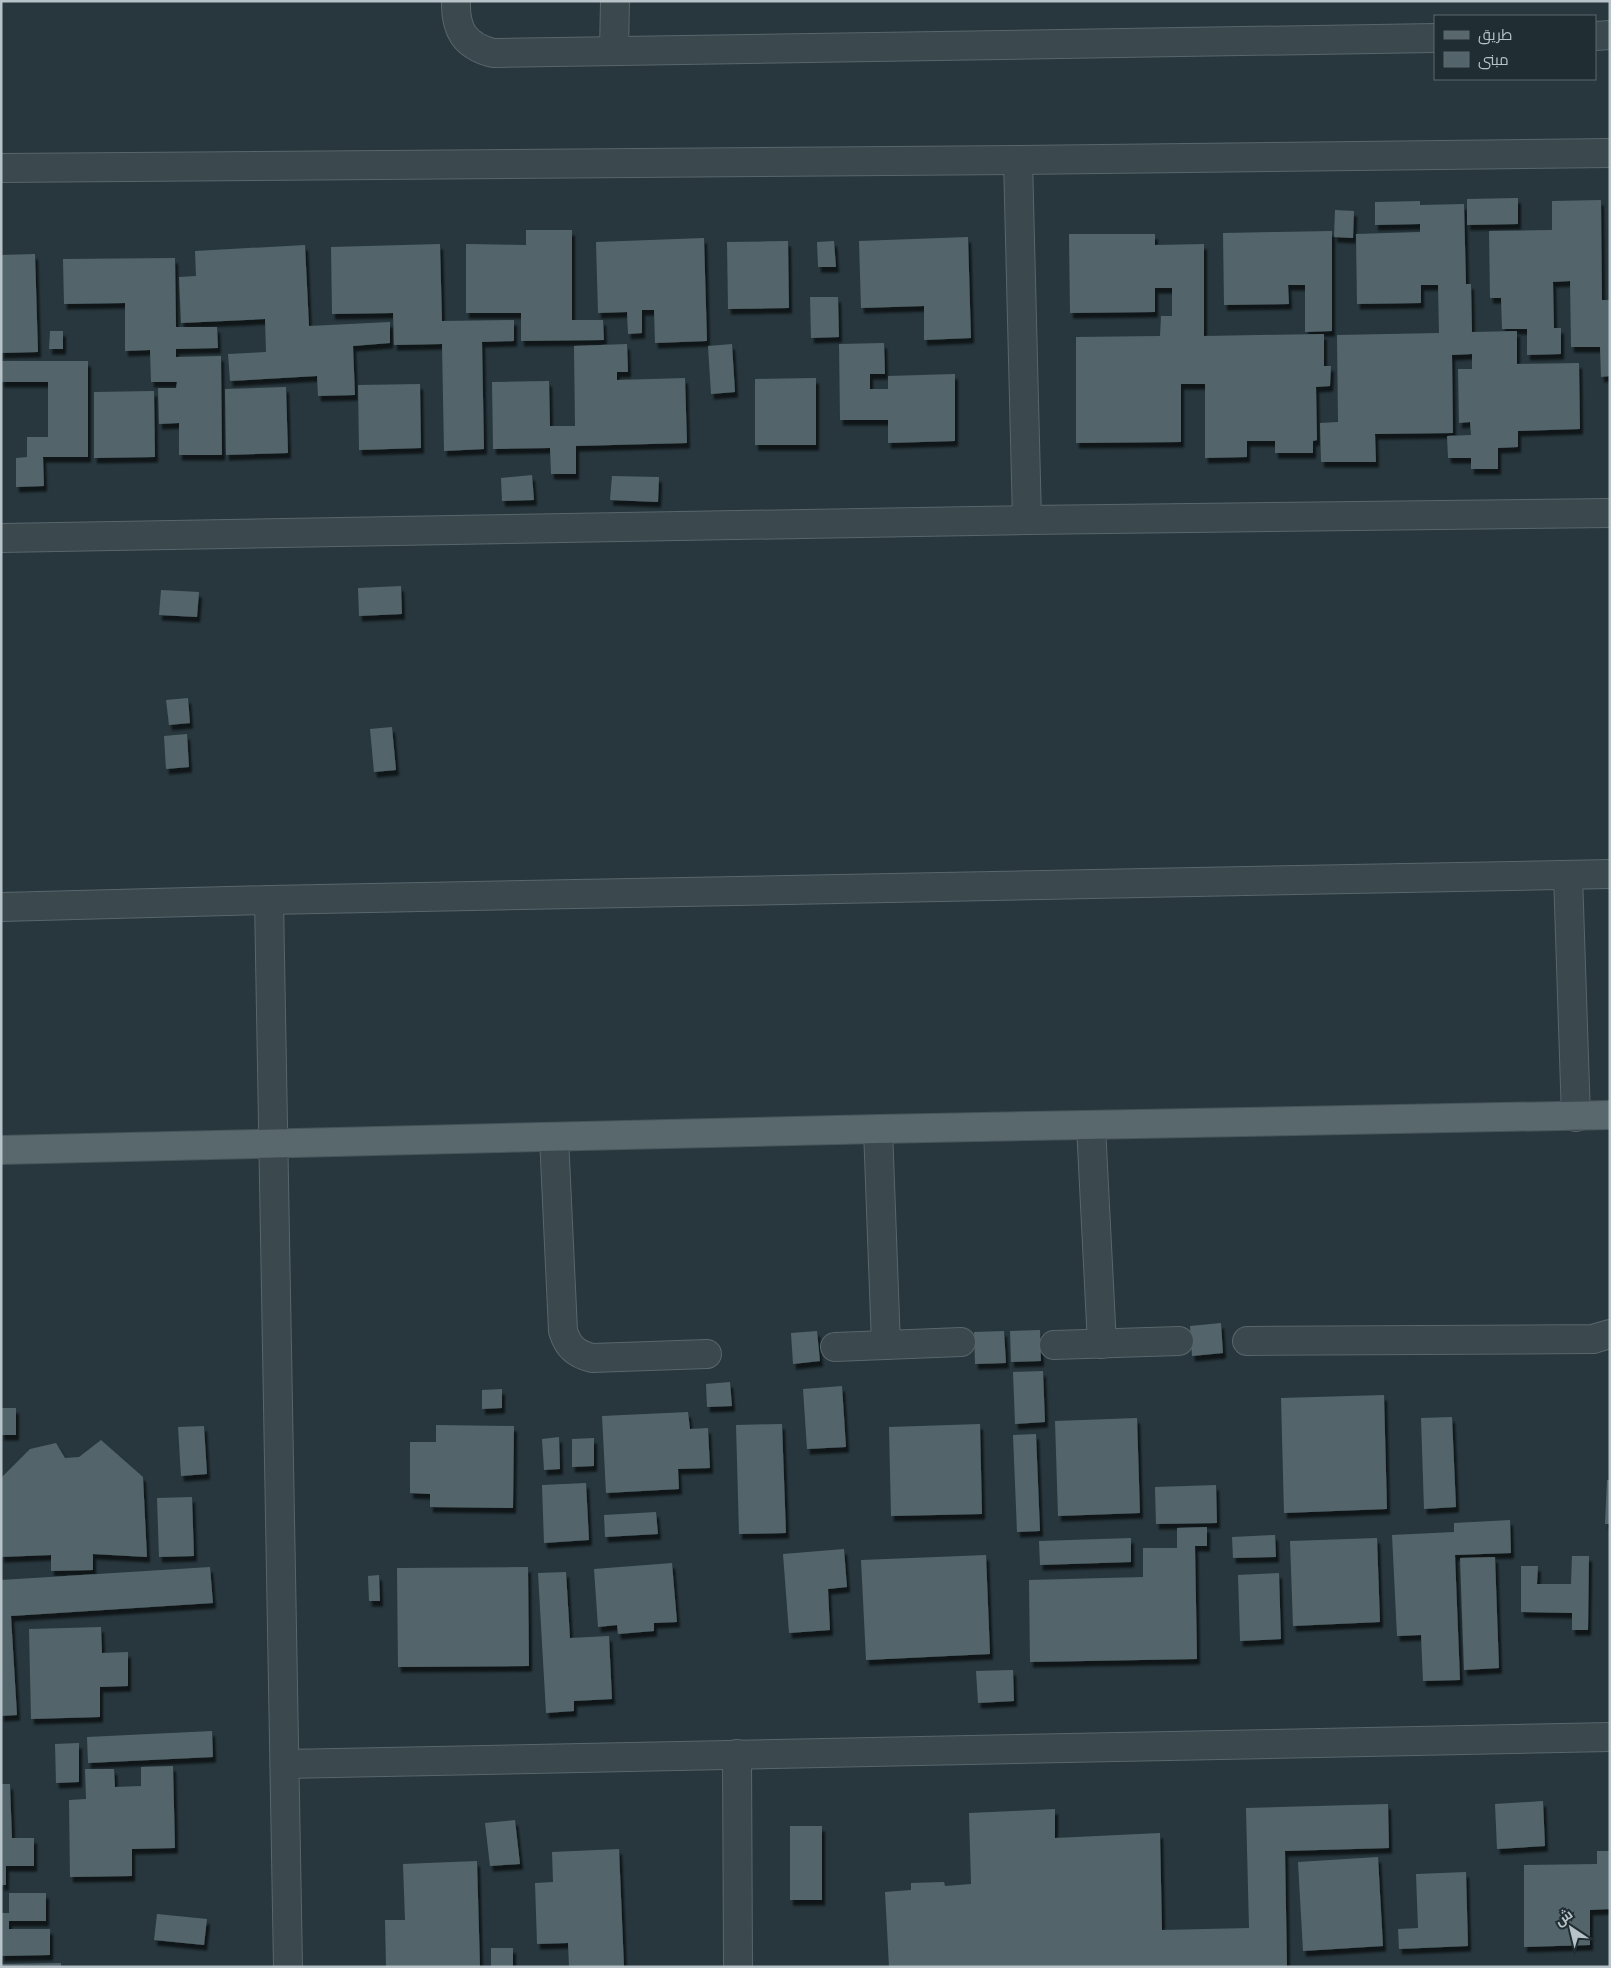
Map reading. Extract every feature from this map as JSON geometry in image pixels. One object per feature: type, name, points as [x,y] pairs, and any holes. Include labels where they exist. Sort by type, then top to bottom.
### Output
[{"type":"main road","points":[[1,1150],[554,1136],[1610,1115]]},
{"type":"street","points":[[614,1],[614,51]]},
{"type":"street","points":[[456,6],[458,24],[463,35],[476,47],[493,53],[1434,38]]},
{"type":"street","points":[[1596,36],[1610,35]]},
{"type":"street","points":[[1,168],[1610,153]]},
{"type":"street","points":[[1018,160],[1027,520]]},
{"type":"street","points":[[1,538],[1027,520],[1610,513]]},
{"type":"street","points":[[1,907],[269,900],[1610,874]]},
{"type":"street","points":[[1568,875],[1576,1116]]},
{"type":"street","points":[[269,900],[288,1967]]},
{"type":"street","points":[[1091,1126],[1102,1344]]},
{"type":"street","points":[[878,1129],[886,1345]]},
{"type":"street","points":[[554,1136],[564,1331],[567,1341],[573,1350],[592,1358],[707,1354]]},
{"type":"street","points":[[1247,1341],[1593,1339],[1610,1334]]},
{"type":"street","points":[[1054,1345],[1179,1341]]},
{"type":"street","points":[[835,1347],[961,1342]]},
{"type":"street","points":[[285,1764],[1610,1737]]},
{"type":"street","points":[[736,1754],[738,1967]]},
{"type":"building","points":[[1518,198],[1518,224],[1467,225],[1467,199]]},
{"type":"building","points":[[1601,200],[1602,300],[1610,300],[1610,376],[1601,377],[1600,347],[1571,347],[1570,281],[1553,282],[1554,328],[1561,328],[1561,354],[1527,355],[1527,329],[1502,329],[1501,298],[1490,298],[1489,231],[1552,230],[1552,201]]},
{"type":"building","points":[[1420,201],[1420,205],[1464,204],[1466,284],[1471,284],[1472,332],[1517,331],[1517,364],[1579,363],[1580,429],[1518,431],[1518,447],[1498,448],[1498,469],[1471,469],[1471,458],[1448,458],[1447,436],[1471,435],[1470,422],[1459,423],[1458,369],[1472,369],[1472,354],[1452,355],[1453,433],[1375,434],[1376,462],[1321,462],[1320,423],[1338,422],[1337,335],[1439,333],[1438,285],[1421,285],[1421,303],[1357,304],[1356,234],[1420,232],[1420,224],[1375,225],[1375,202]]},
{"type":"building","points":[[1335,210],[1354,211],[1353,238],[1334,237]]},
{"type":"building","points":[[526,230],[572,230],[572,320],[603,320],[604,340],[521,341],[521,313],[466,313],[466,244],[526,245]]},
{"type":"building","points":[[1332,231],[1332,331],[1305,332],[1305,285],[1288,285],[1289,304],[1224,305],[1223,233]]},
{"type":"building","points":[[1069,234],[1155,234],[1155,245],[1204,244],[1204,336],[1324,334],[1324,366],[1331,366],[1330,386],[1316,387],[1317,440],[1313,441],[1313,453],[1275,453],[1275,441],[1247,441],[1247,457],[1205,458],[1205,384],[1181,384],[1181,442],[1076,443],[1076,337],[1160,336],[1161,316],[1172,316],[1172,288],[1155,288],[1155,312],[1070,313]]},
{"type":"building","points":[[968,237],[971,338],[924,340],[924,306],[861,308],[859,241]]},
{"type":"building","points":[[704,238],[707,341],[655,343],[654,310],[642,310],[642,333],[628,334],[627,312],[598,313],[596,242]]},
{"type":"building","points":[[788,241],[789,308],[728,309],[727,242]]},
{"type":"building","points":[[834,241],[836,267],[818,267],[817,242]]},
{"type":"building","points":[[440,244],[442,321],[514,320],[514,341],[482,342],[484,449],[444,451],[442,344],[394,345],[393,313],[332,314],[331,247]]},
{"type":"building","points":[[305,245],[309,326],[390,322],[390,343],[353,346],[355,395],[318,396],[317,376],[230,381],[228,354],[266,352],[265,319],[181,323],[179,277],[196,276],[195,251]]},
{"type":"building","points":[[35,254],[38,352],[1,353],[1,255]]},
{"type":"building","points":[[175,258],[176,327],[217,327],[218,348],[176,349],[176,357],[221,356],[222,455],[179,455],[179,423],[159,424],[158,388],[176,388],[177,382],[151,382],[150,350],[125,351],[125,303],[64,304],[63,259]]},
{"type":"building","points":[[810,297],[838,297],[839,337],[811,338]]},
{"type":"building","points":[[50,331],[63,331],[63,349],[49,349]]},
{"type":"building","points":[[884,343],[885,374],[870,374],[870,389],[888,389],[888,376],[955,374],[955,441],[888,443],[888,420],[840,420],[839,344]]},
{"type":"building","points":[[627,344],[628,372],[617,372],[617,380],[685,378],[687,443],[576,446],[576,474],[551,474],[550,448],[493,449],[492,382],[549,381],[550,426],[575,426],[574,346]]},
{"type":"building","points":[[732,344],[735,392],[711,394],[708,346]]},
{"type":"building","points":[[1,361],[88,361],[88,457],[43,457],[44,486],[16,487],[16,458],[27,457],[27,437],[48,437],[48,382],[1,382]]},
{"type":"building","points":[[816,378],[816,445],[755,445],[755,379]]},
{"type":"building","points":[[420,384],[421,448],[359,450],[358,385]]},
{"type":"building","points":[[286,387],[288,453],[226,455],[225,389]]},
{"type":"building","points":[[154,391],[155,457],[94,458],[94,392]]},
{"type":"building","points":[[532,475],[534,500],[502,501],[501,478]]},
{"type":"building","points":[[612,476],[659,477],[658,502],[610,500]]},
{"type":"building","points":[[401,586],[402,614],[359,616],[358,588]]},
{"type":"building","points":[[161,590],[199,592],[197,617],[159,615]]},
{"type":"building","points":[[188,698],[190,723],[169,725],[166,700]]},
{"type":"building","points":[[392,727],[396,770],[374,772],[370,729]]},
{"type":"building","points":[[187,734],[189,767],[166,769],[164,736]]},
{"type":"building","points":[[1221,1323],[1223,1353],[1192,1356],[1190,1326]]},
{"type":"building","points":[[1040,1330],[1041,1361],[1011,1362],[1010,1331]]},
{"type":"building","points":[[817,1331],[820,1361],[793,1364],[791,1333]]},
{"type":"building","points":[[1004,1331],[1006,1363],[975,1364],[974,1332]]},
{"type":"building","points":[[1043,1371],[1045,1422],[1015,1424],[1013,1372]]},
{"type":"building","points":[[730,1382],[732,1406],[707,1407],[706,1384]]},
{"type":"building","points":[[842,1386],[846,1447],[807,1449],[803,1389]]},
{"type":"building","points":[[502,1389],[502,1408],[482,1409],[482,1390]]},
{"type":"building","points":[[1384,1395],[1387,1509],[1284,1513],[1281,1398]]},
{"type":"building","points":[[1,1408],[16,1408],[16,1435],[1,1435]]},
{"type":"building","points":[[688,1412],[690,1429],[708,1428],[710,1468],[678,1469],[679,1489],[606,1493],[602,1416]]},
{"type":"building","points":[[1452,1417],[1456,1507],[1424,1509],[1421,1418]]},
{"type":"building","points":[[1137,1418],[1140,1513],[1058,1516],[1055,1421]]},
{"type":"building","points":[[782,1424],[786,1533],[739,1534],[736,1425]]},
{"type":"building","points":[[980,1424],[982,1514],[891,1516],[889,1427]]},
{"type":"building","points":[[436,1425],[514,1426],[513,1508],[430,1507],[430,1494],[410,1493],[410,1442],[436,1442]]},
{"type":"building","points":[[204,1426],[207,1474],[181,1476],[178,1427]]},
{"type":"building","points":[[1036,1434],[1040,1531],[1017,1532],[1013,1435]]},
{"type":"building","points":[[559,1437],[560,1469],[544,1470],[542,1439]]},
{"type":"building","points":[[594,1438],[594,1466],[572,1467],[572,1439]]},
{"type":"building","points":[[101,1440],[143,1477],[147,1557],[93,1554],[93,1570],[51,1571],[51,1555],[1,1557],[1,1478],[30,1449],[56,1443],[65,1458],[79,1457]]},
{"type":"building","points":[[1607,1480],[1610,1480],[1610,1524],[1605,1524]]},
{"type":"building","points":[[586,1483],[589,1540],[544,1543],[542,1485]]},
{"type":"building","points":[[1216,1485],[1217,1523],[1156,1524],[1155,1487]]},
{"type":"building","points":[[192,1497],[194,1556],[159,1557],[157,1498]]},
{"type":"building","points":[[656,1512],[658,1534],[605,1537],[604,1515]]},
{"type":"building","points":[[1510,1520],[1511,1553],[1455,1555],[1460,1680],[1423,1681],[1421,1635],[1397,1636],[1392,1535],[1454,1532],[1454,1523]]},
{"type":"building","points":[[1207,1527],[1207,1546],[1195,1546],[1197,1659],[1030,1662],[1029,1580],[1143,1577],[1143,1548],[1177,1548],[1177,1528]]},
{"type":"building","points":[[1275,1535],[1276,1557],[1233,1558],[1232,1537]]},
{"type":"building","points":[[1131,1538],[1131,1562],[1040,1565],[1039,1541]]},
{"type":"building","points":[[1377,1538],[1380,1622],[1293,1626],[1290,1541]]},
{"type":"building","points":[[844,1549],[847,1587],[828,1589],[830,1630],[789,1633],[783,1554]]},
{"type":"building","points":[[986,1555],[990,1654],[866,1660],[861,1560]]},
{"type":"building","points":[[1572,1556],[1589,1556],[1588,1630],[1572,1630],[1572,1613],[1521,1612],[1521,1566],[1538,1566],[1537,1584],[1571,1584]]},
{"type":"building","points":[[1495,1557],[1499,1668],[1464,1670],[1460,1558]]},
{"type":"building","points":[[672,1563],[677,1622],[654,1623],[654,1631],[618,1634],[617,1625],[598,1627],[594,1569]]},
{"type":"building","points":[[210,1567],[213,1603],[11,1616],[17,1715],[1,1716],[1,1580]]},
{"type":"building","points":[[528,1567],[529,1666],[398,1667],[397,1568]]},
{"type":"building","points":[[566,1572],[570,1638],[609,1636],[612,1699],[574,1701],[574,1711],[546,1713],[538,1573]]},
{"type":"building","points":[[1279,1573],[1281,1639],[1240,1641],[1238,1575]]},
{"type":"building","points":[[379,1575],[380,1601],[369,1601],[368,1576]]},
{"type":"building","points":[[101,1627],[102,1653],[128,1652],[128,1686],[100,1687],[100,1717],[31,1719],[29,1629]]},
{"type":"building","points":[[1013,1670],[1014,1701],[978,1703],[976,1671]]},
{"type":"building","points":[[212,1731],[213,1757],[88,1763],[87,1737]]},
{"type":"building","points":[[79,1743],[79,1782],[56,1783],[55,1744]]},
{"type":"building","points":[[173,1766],[175,1848],[132,1849],[132,1876],[70,1877],[69,1800],[86,1799],[85,1769],[114,1769],[115,1787],[141,1786],[141,1767]]},
{"type":"building","points":[[1,1784],[10,1784],[12,1838],[34,1838],[34,1866],[6,1866],[6,1885],[1,1885]]},
{"type":"building","points":[[1543,1801],[1545,1846],[1497,1849],[1495,1804]]},
{"type":"building","points":[[1388,1804],[1389,1848],[1285,1851],[1287,1967],[889,1967],[885,1892],[911,1890],[911,1883],[944,1882],[945,1886],[971,1884],[969,1813],[1055,1809],[1055,1838],[1160,1833],[1162,1930],[1249,1928],[1246,1808]]},
{"type":"building","points":[[515,1820],[520,1864],[490,1866],[485,1823]]},
{"type":"building","points":[[790,1826],[822,1826],[822,1900],[790,1900]]},
{"type":"building","points":[[619,1849],[624,1967],[569,1967],[568,1943],[537,1944],[535,1883],[553,1882],[552,1852]]},
{"type":"building","points":[[1597,1851],[1610,1851],[1610,1909],[1590,1910],[1590,1945],[1524,1947],[1524,1865],[1597,1864]]},
{"type":"building","points":[[1378,1857],[1383,1946],[1303,1951],[1298,1862]]},
{"type":"building","points":[[477,1861],[480,1967],[386,1967],[385,1920],[405,1920],[403,1864]]},
{"type":"building","points":[[1466,1872],[1468,1946],[1399,1949],[1398,1929],[1418,1928],[1416,1874]]},
{"type":"building","points":[[9,1893],[46,1893],[46,1921],[9,1921],[9,1929],[50,1929],[50,1955],[1,1956],[1,1913],[9,1913]]},
{"type":"building","points":[[157,1914],[207,1919],[204,1945],[154,1940]]},
{"type":"building","points":[[491,1948],[513,1948],[513,1967],[491,1967]]},
{"type":"building","points":[[61,1963],[61,1967],[1,1967],[1,1964]]}]
